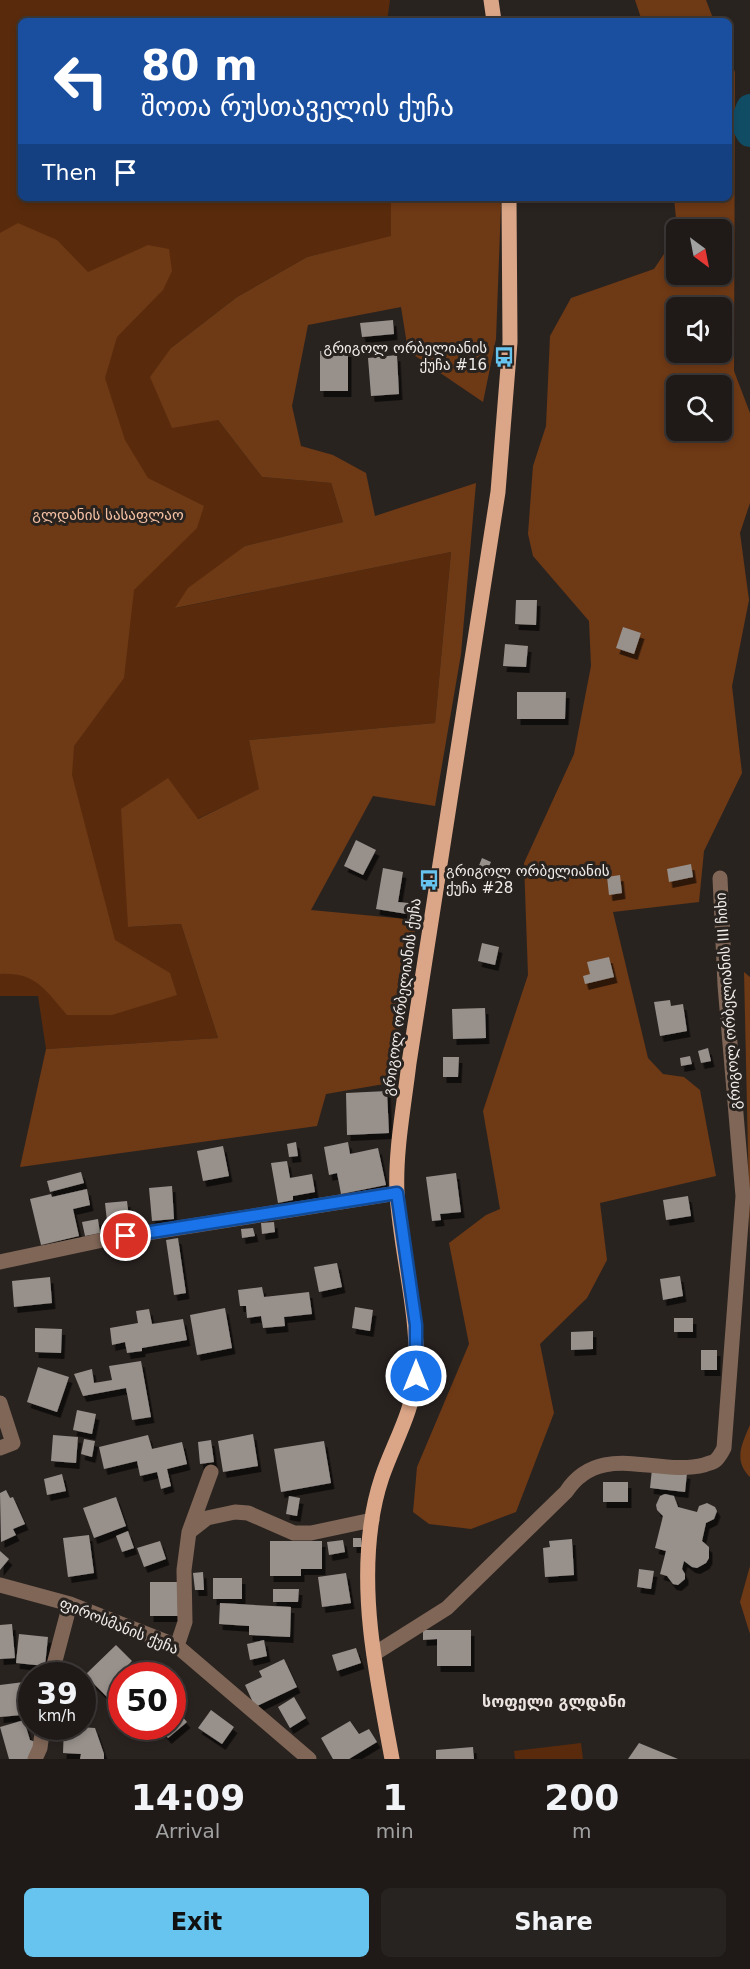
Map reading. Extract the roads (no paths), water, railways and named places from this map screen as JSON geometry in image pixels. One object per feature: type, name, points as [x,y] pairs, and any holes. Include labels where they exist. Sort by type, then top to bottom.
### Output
[{"type":"main road","points":[[491,0],[494,18]]},
{"type":"main road","name":"გრიგოლ ორბელიანის ქუჩა","points":[[392,1759],[369,1627],[368,1575],[372,1520],[382,1477],[406,1421],[416,1376],[416,1325],[397,1193],[400,1141],[498,492],[510,342],[509,201]]},
{"type":"street","name":"გრიგოლ ორბელიანის III ჩიხი","points":[[374,1654],[447,1608],[566,1492],[574,1478],[588,1469],[617,1463],[694,1467],[715,1461],[724,1448],[743,1196],[724,985],[720,878]]},
{"type":"street","points":[[0,1262],[103,1240],[397,1193]]},
{"type":"street","points":[[0,1403],[13,1443],[0,1448]]},
{"type":"street","points":[[177,1646],[185,1622],[184,1570],[189,1532],[211,1472]]},
{"type":"street","points":[[189,1532],[207,1518],[235,1512],[248,1513],[294,1533],[311,1533],[372,1520]]},
{"type":"street","name":"ფიროსმანის ქუჩა","points":[[0,1585],[70,1604],[177,1646],[309,1759]]},
{"type":"street","points":[[55,1662],[70,1604]]},
{"type":"street","points":[[35,1759],[41,1740]]},
{"type":"waterway","points":[[750,108],[744,123],[750,133]]},
{"type":"place","name":"გრიგოლ ორბელიანის ქუჩა #16","points":[[504,357]]},
{"type":"place","name":"გრიგოლ ორბელიანის ქუჩა #28","points":[[429,880]]},
{"type":"district","name":"სოფელი გლდანი","points":[[554,1701]]},
{"type":"park label","name":"გლდანის სასაფლაო","points":[[108,515]]}]
